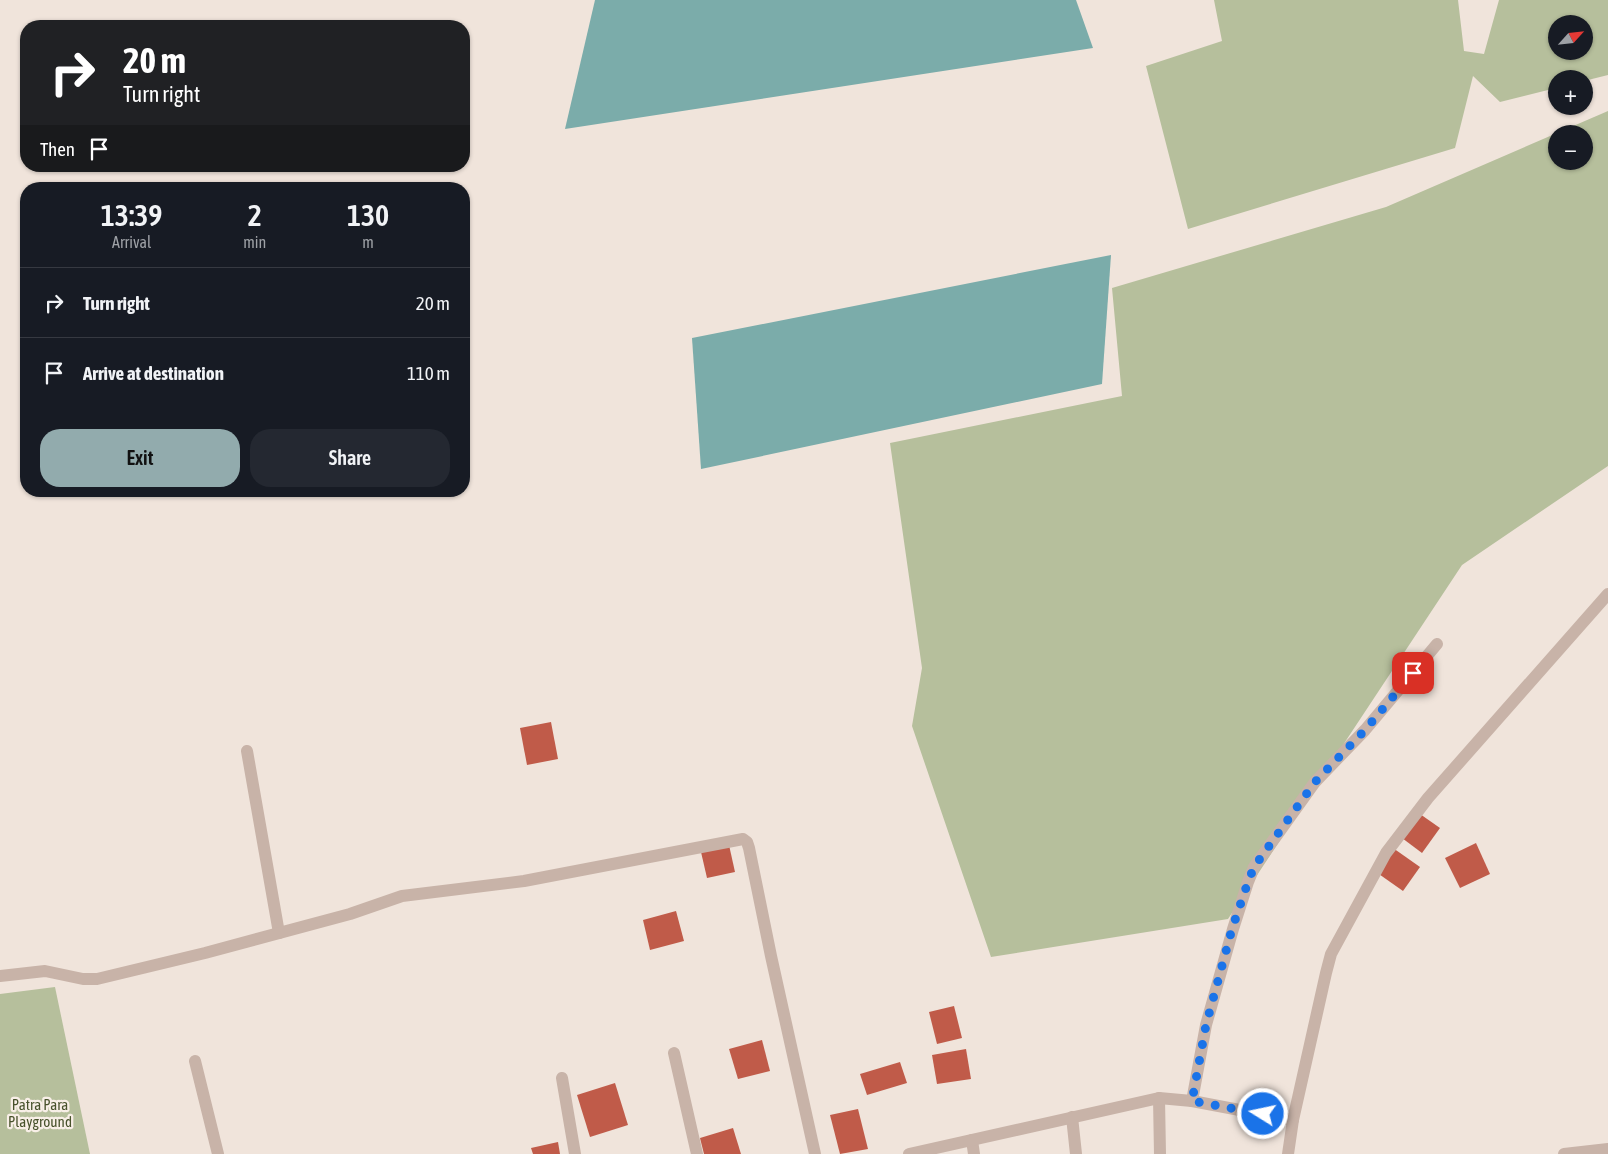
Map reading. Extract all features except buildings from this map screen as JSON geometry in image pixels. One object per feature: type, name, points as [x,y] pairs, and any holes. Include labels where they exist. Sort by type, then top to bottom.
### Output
[{"type":"street","points":[[1288,1154],[1293,1120],[1331,954],[1386,854],[1428,798],[1608,594]]},
{"type":"street","points":[[1192,1101],[1206,1025],[1232,929],[1254,867],[1315,782],[1365,730],[1437,644]]},
{"type":"street","points":[[247,751],[279,933]]},
{"type":"street","points":[[0,976],[45,971],[96,980],[350,914],[402,896],[524,881],[743,839],[747,842],[749,848],[814,1154]]},
{"type":"street","points":[[674,1053],[697,1154]]},
{"type":"street","points":[[194,1062],[218,1154]]},
{"type":"street","points":[[562,1078],[575,1154]]},
{"type":"street","points":[[908,1154],[1159,1098],[1192,1101],[1293,1120]]},
{"type":"street","points":[[1159,1098],[1160,1154]]},
{"type":"street","points":[[1072,1117],[1076,1154]]},
{"type":"street","points":[[972,1140],[974,1154]]},
{"type":"street","points":[[1564,1154],[1608,1149]]},
{"type":"green space","points":[[1214,0],[1458,0],[1464,51],[1484,54],[1499,0],[1608,0],[1608,75],[1593,79],[1593,70],[1548,70],[1548,90],[1500,102],[1473,76],[1455,148],[1188,229],[1146,66],[1222,41]]},
{"type":"green space","points":[[1608,111],[1608,466],[1462,565],[1228,919],[991,957],[912,726],[922,668],[890,443],[1122,396],[1112,288],[1386,207],[1548,137],[1548,170],[1593,170],[1593,125],[1576,125]]},
{"type":"green space","name":"Patra Para Playground","points":[[55,987],[90,1154],[0,1154],[0,994]]},
{"type":"water","points":[[595,0],[1076,0],[1093,48],[565,129]]},
{"type":"water","points":[[1111,255],[1102,384],[701,469],[692,338]]},
{"type":"route","points":[[1263,1114],[1192,1101],[1206,1025],[1232,929],[1254,867],[1315,782],[1365,730],[1413,673]]}]
